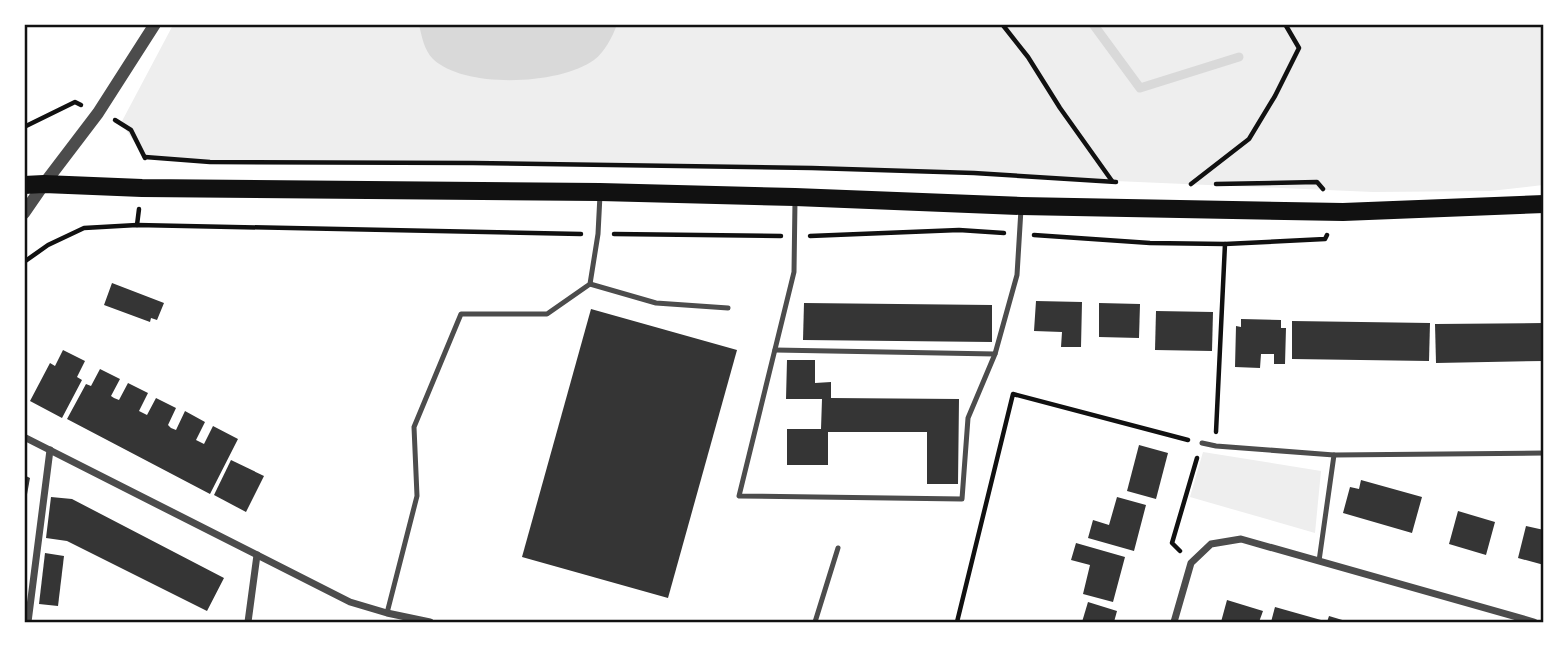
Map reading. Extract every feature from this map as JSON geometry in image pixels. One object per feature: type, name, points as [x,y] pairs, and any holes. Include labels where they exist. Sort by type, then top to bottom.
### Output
[{"type":"main road","points":[[24,185],[600,192],[1021,206],[1343,212],[1544,204]]},
{"type":"street","points":[[24,213],[98,113],[155,24]]},
{"type":"street","points":[[24,437],[350,603],[430,622]]},
{"type":"street","points":[[28,622],[50,450]]},
{"type":"street","points":[[1174,622],[1191,563],[1211,544],[1241,539],[1534,622]]},
{"type":"street","points":[[248,622],[257,555]]},
{"type":"lane","points":[[387,613],[417,496],[414,427],[461,314],[547,314],[590,284],[598,234],[600,192]]},
{"type":"lane","points":[[795,197],[794,272],[739,496],[962,499],[968,418],[995,354],[1017,275],[1021,206]]},
{"type":"lane","points":[[590,284],[656,303],[728,308]]},
{"type":"lane","points":[[775,350],[995,354]]},
{"type":"lane","points":[[1202,443],[1334,455],[1544,453]]},
{"type":"lane","points":[[1319,561],[1334,455]]},
{"type":"lane","points":[[815,622],[838,548]]},
{"type":"path","points":[[1002,24],[1028,57],[1112,182]]},
{"type":"path","points":[[1191,184],[1249,139],[1275,96],[1299,48],[1285,24]]},
{"type":"path","points":[[24,127],[75,102]]},
{"type":"path","points":[[121,123],[131,130],[145,157],[210,162]]},
{"type":"path","points":[[24,262],[48,245],[84,228],[137,225],[795,236],[959,230],[1150,243],[1225,244],[1325,239],[1343,212]]},
{"type":"path","points":[[1216,446],[1225,244]]},
{"type":"path","points":[[957,622],[1013,394],[1202,443],[1172,544],[1191,563]]},
{"type":"shaded area","points":[[419,24],[617,25],[602,53],[579,68],[559,75],[512,80],[489,79],[447,69],[430,55]]},
{"type":"shaded area","points":[[173,25],[1543,25],[1543,185],[1490,191],[1373,192],[812,168],[210,162],[145,157],[121,123]]},
{"type":"shaded area","points":[[1203,452],[1321,471],[1315,533],[1190,497]]},
{"type":"building","points":[[112,283],[164,303],[157,320],[151,318],[150,322],[104,305]]},
{"type":"building","points":[[1036,301],[1082,302],[1081,347],[1061,347],[1062,332],[1034,331]]},
{"type":"building","points":[[804,303],[992,305],[992,342],[803,340]]},
{"type":"building","points":[[1099,303],[1140,304],[1139,338],[1099,337]]},
{"type":"building","points":[[591,309],[737,350],[668,598],[522,557]]},
{"type":"building","points":[[1156,311],[1213,312],[1212,351],[1155,350]]},
{"type":"building","points":[[1241,319],[1281,320],[1281,328],[1286,328],[1285,364],[1274,364],[1274,354],[1261,354],[1260,368],[1235,367],[1236,326],[1241,327]]},
{"type":"building","points":[[1292,321],[1430,323],[1429,361],[1292,359]]},
{"type":"building","points":[[1544,323],[1544,361],[1436,363],[1435,324]]},
{"type":"building","points":[[63,350],[85,361],[77,377],[82,380],[62,418],[30,401],[50,363],[55,366]]},
{"type":"building","points":[[787,360],[815,360],[815,383],[831,382],[831,398],[959,399],[958,484],[927,484],[927,432],[828,432],[828,465],[787,465],[787,429],[821,429],[822,399],[786,399]]},
{"type":"building","points":[[100,369],[120,379],[111,396],[114,398],[119,400],[128,383],[148,393],[139,411],[147,415],[156,398],[176,408],[168,425],[171,428],[176,430],[185,411],[205,422],[196,440],[204,444],[213,426],[238,439],[210,494],[67,419],[86,384],[91,386]]},
{"type":"building","points":[[1139,445],[1168,453],[1156,499],[1127,491]]},
{"type":"building","points":[[231,460],[264,476],[246,512],[214,495]]},
{"type":"building","points":[[24,475],[30,478],[26,500],[24,500]]},
{"type":"building","points":[[1361,480],[1422,497],[1412,533],[1343,513],[1350,487],[1359,489]]},
{"type":"building","points":[[51,497],[72,499],[224,578],[207,611],[67,541],[46,538]]},
{"type":"building","points":[[1117,497],[1146,505],[1134,551],[1088,538],[1093,520],[1109,525]]},
{"type":"building","points":[[1458,511],[1495,522],[1486,555],[1449,544]]},
{"type":"building","points":[[1526,526],[1544,530],[1544,565],[1518,558]]},
{"type":"building","points":[[1076,543],[1125,557],[1113,602],[1083,594],[1090,565],[1071,560]]},
{"type":"building","points":[[45,553],[64,556],[58,606],[39,604]]},
{"type":"building","points":[[1227,600],[1263,611],[1259,622],[1221,622]]},
{"type":"building","points":[[1088,602],[1117,611],[1114,622],[1082,622]]},
{"type":"building","points":[[1275,607],[1321,620],[1321,622],[1271,622]]},
{"type":"building","points":[[1329,616],[1349,622],[1327,622]]},
{"type":"waterway","points":[[1093,24],[1140,88],[1239,57]]}]
